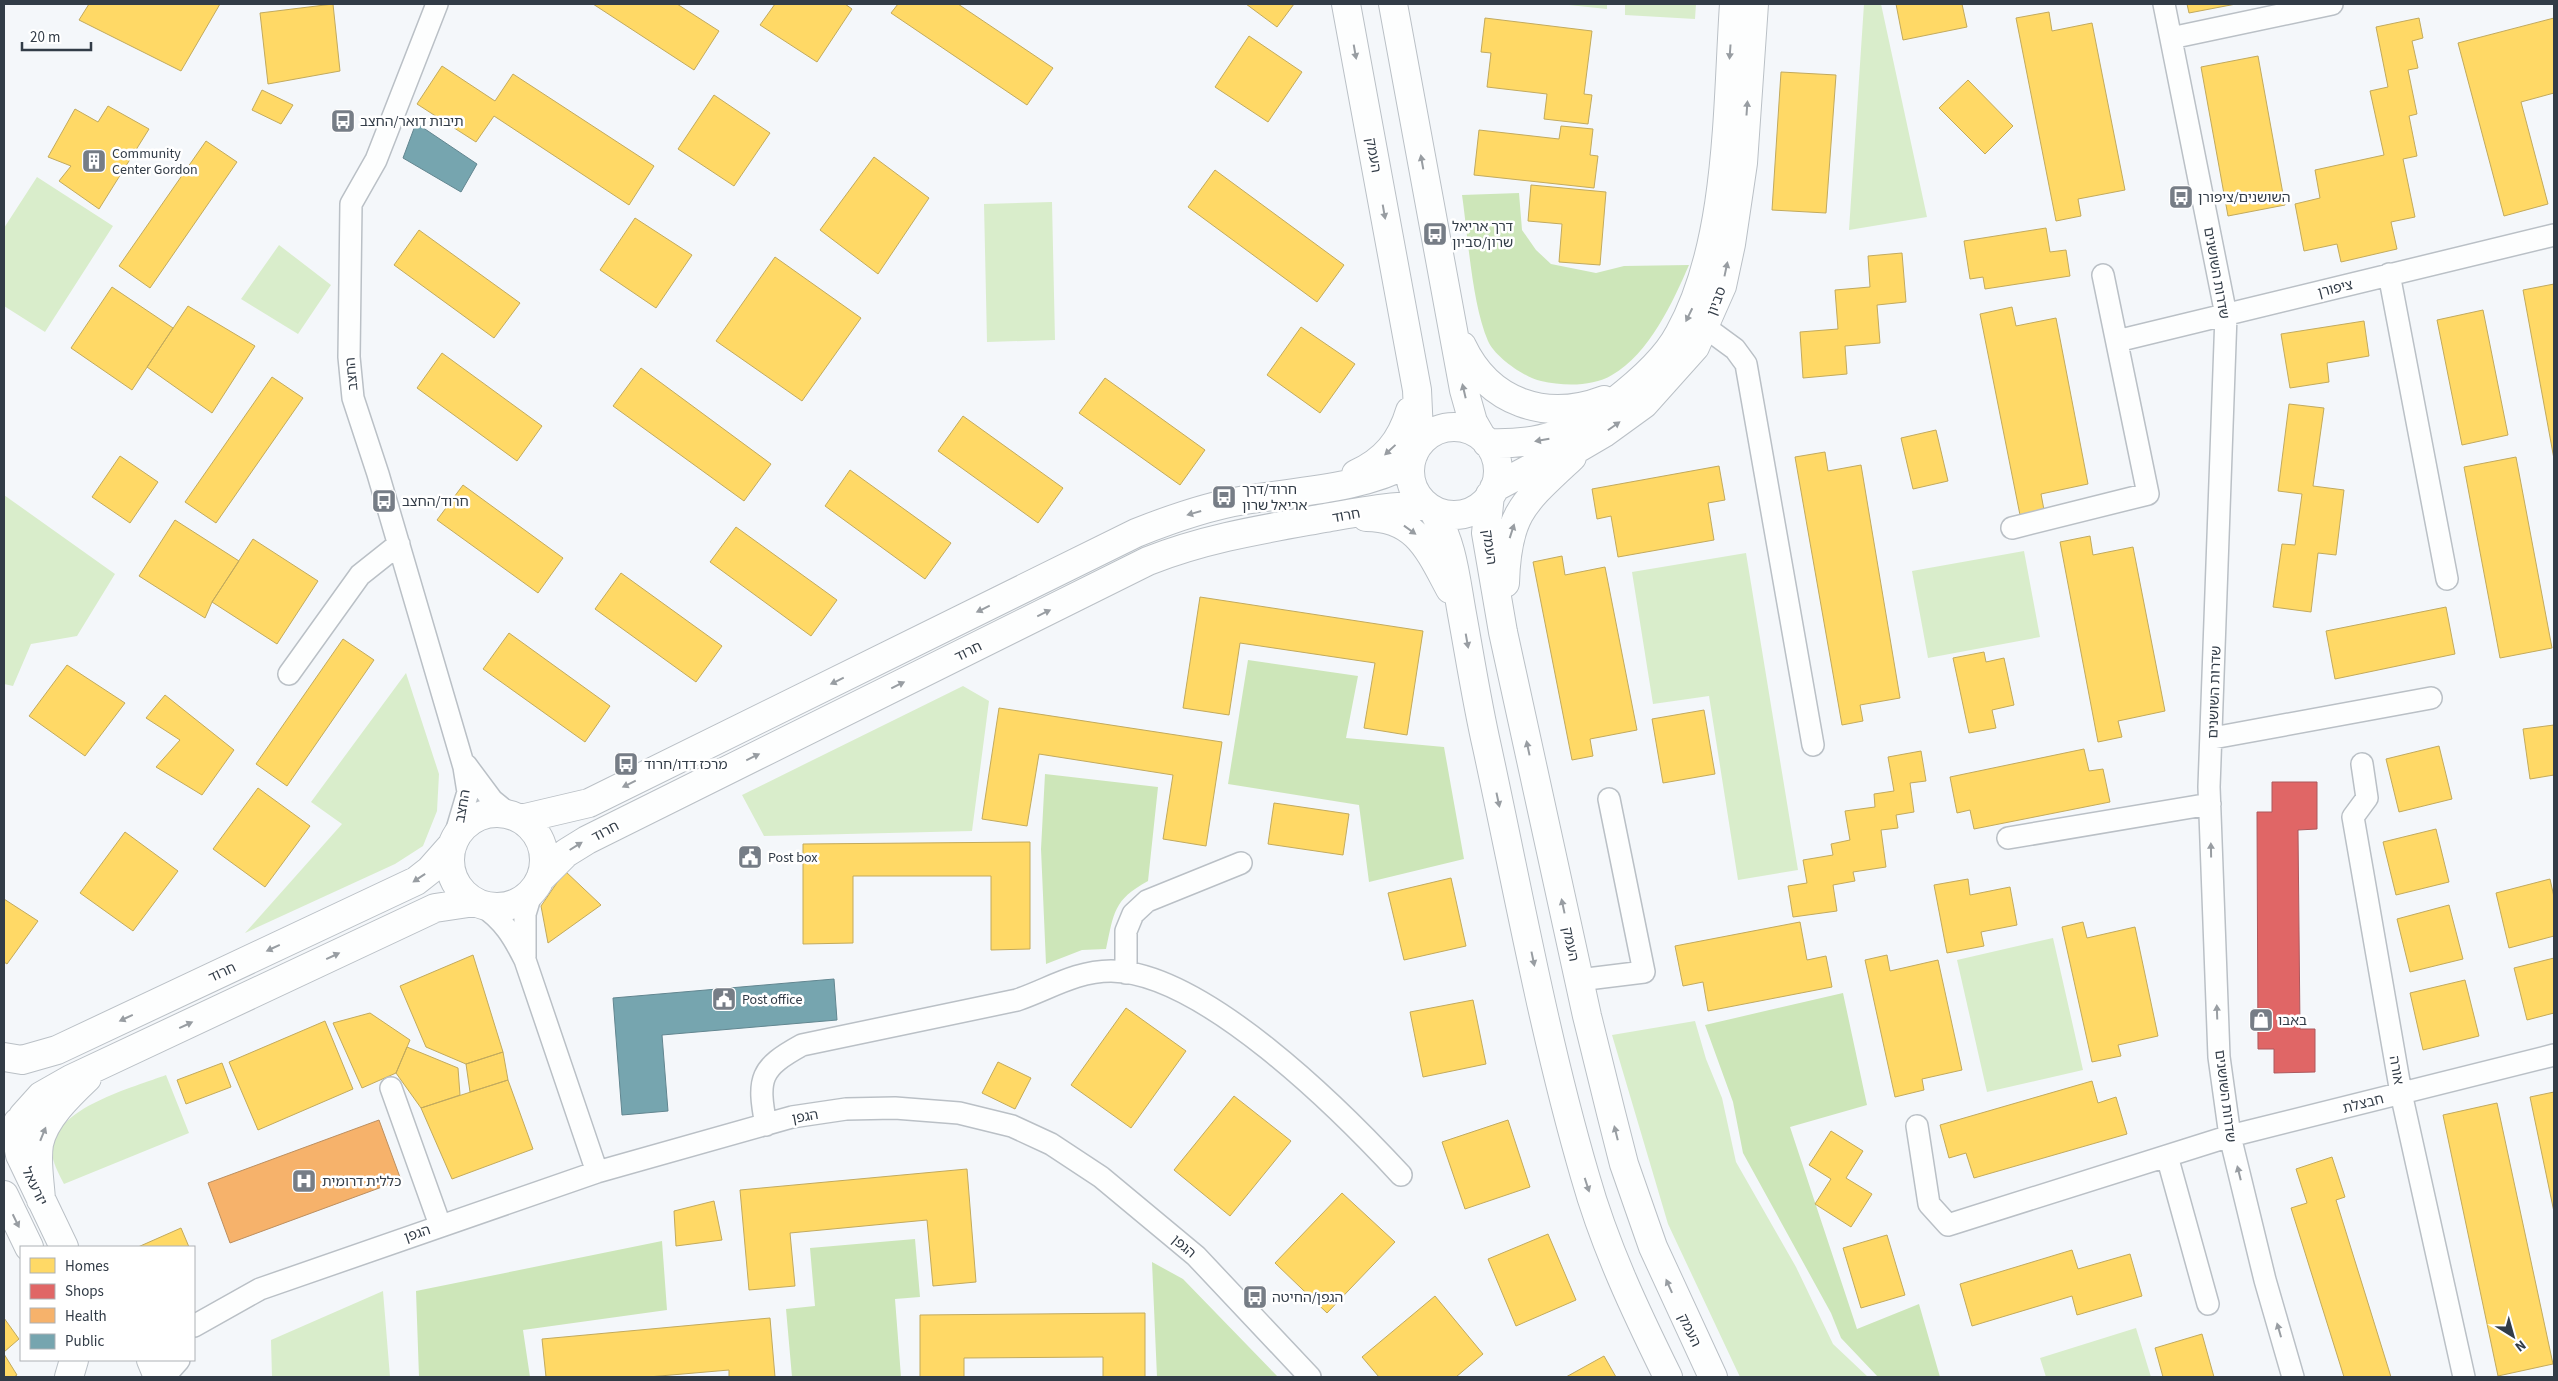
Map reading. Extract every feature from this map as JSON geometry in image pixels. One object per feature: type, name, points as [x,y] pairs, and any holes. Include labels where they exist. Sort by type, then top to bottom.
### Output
[{"type":"street","name":"החצב","points":[[437,4],[376,160],[351,204],[349,357],[353,398],[399,544],[458,746],[468,792],[454,840]]},
{"type":"street","name":"העמק","points":[[1346,4],[1417,390],[1419,433],[1412,458]]},
{"type":"street","points":[[1393,4],[1467,403],[1497,464],[1492,492],[1471,511],[1445,514],[1430,508]]},
{"type":"street","name":"סביון","points":[[1484,440],[1512,443],[1551,438],[1593,416],[1631,389],[1678,336],[1703,281],[1723,161],[1734,4]]},
{"type":"street","name":"סביון","points":[[1492,492],[1537,465],[1586,443],[1644,404],[1695,347],[1722,286],[1737,206],[1743,163],[1754,4]]},
{"type":"street","name":"שדרות השושנים","points":[[2164,4],[2226,315],[2210,804],[2219,1057],[2230,1136],[2265,1280],[2293,1377]]},
{"type":"street","points":[[2171,38],[2332,4]]},
{"type":"street","name":"ציפורן","points":[[2117,341],[2554,235]]},
{"type":"street","points":[[2012,528],[2148,494],[2103,274]]},
{"type":"street","points":[[2389,274],[2447,579]]},
{"type":"street","points":[[1452,325],[1470,364],[1484,380],[1498,391],[1519,402],[1540,408],[1566,409],[1588,406],[1631,389]]},
{"type":"street","points":[[1705,327],[1735,349],[1746,364],[1813,744]]},
{"type":"street","points":[[1330,486],[1363,470],[1396,445],[1404,430],[1417,390]]},
{"type":"street","points":[[1484,440],[1469,430],[1443,428],[1421,442],[1412,458],[1410,474],[1413,486],[1445,531],[1450,547],[1481,719],[1543,1006],[1585,1176],[1614,1262],[1668,1377]]},
{"type":"street","points":[[1504,632],[1506,557],[1518,513],[1531,496],[1586,443]]},
{"type":"street","points":[[598,1172],[525,960],[496,914],[478,904],[456,886],[450,871],[450,852],[454,840],[466,824],[480,816],[492,813],[515,816],[589,803],[1136,533],[1168,520],[1233,503],[1330,486],[1390,473],[1412,458]]},
{"type":"street","name":"העמק","points":[[1492,492],[1486,533],[1504,632],[1579,980],[1613,1122],[1634,1196],[1669,1287],[1713,1377]]},
{"type":"street","name":"חרוד","points":[[536,885],[566,853],[586,840],[1148,561],[1212,539],[1248,531],[1401,505],[1430,508]]},
{"type":"street","points":[[1329,517],[1383,517],[1412,530],[1434,558],[1461,610]]},
{"type":"street","points":[[289,674],[360,576],[399,544]]},
{"type":"street","points":[[2213,738],[2431,698]]},
{"type":"street","name":"החצב","points":[[458,746],[469,770],[492,800],[515,816]]},
{"type":"street","name":"אורה","points":[[2362,764],[2367,798],[2353,817],[2401,1093],[2464,1377]]},
{"type":"street","points":[[1579,980],[1644,972],[1609,799]]},
{"type":"street","points":[[2008,838],[2210,804]]},
{"type":"street","points":[[515,816],[536,832],[544,853],[544,870],[536,885],[524,928],[525,960]]},
{"type":"street","name":"חרוד","points":[[4,1057],[22,1060],[57,1050],[407,885],[430,870],[454,840]]},
{"type":"street","points":[[1126,973],[1126,931],[1133,914],[1147,901],[1241,864]]},
{"type":"street","points":[[15,1124],[51,1089],[435,908],[478,904],[499,908],[512,905],[536,885]]},
{"type":"street","points":[[766,1124],[761,1084],[768,1070],[779,1058],[802,1045],[1017,1000],[1043,992],[1081,973],[1112,971],[1141,975],[1186,994],[1230,1020],[1320,1095],[1367,1139],[1400,1175]]},
{"type":"street","name":"חבצלת","points":[[1917,1126],[1929,1204],[1948,1225],[2230,1136],[2554,1055]]},
{"type":"street","name":"יזרעאל","points":[[4,1057],[19,1069],[27,1086],[28,1101],[15,1124],[16,1140],[20,1155],[64,1246]]},
{"type":"street","points":[[41,1200],[39,1150],[46,1126],[74,1092],[101,1065]]},
{"type":"street","points":[[391,1088],[440,1225]]},
{"type":"street","name":"הגפן","points":[[195,1325],[260,1289],[440,1225],[598,1172],[792,1117],[846,1109],[895,1108],[959,1113],[1012,1126],[1051,1144],[1101,1177],[1196,1256],[1310,1377]]},
{"type":"street","points":[[2167,1156],[2208,1304]]},
{"type":"street","points":[[4,1195],[29,1246]]},
{"type":"street","name":"הגפן","points":[[195,1340],[209,1324],[234,1305]]},
{"type":"street","points":[[151,1361],[158,1377]]},
{"type":"street","points":[[164,1377],[178,1361]]},
{"type":"green space","points":[[1559,4],[1607,4],[1607,9]]},
{"type":"green space","points":[[1625,4],[1696,4],[1695,19],[1625,15]]},
{"type":"green space","points":[[1864,4],[1881,4],[1927,217],[1849,230]]},
{"type":"green space","points":[[37,177],[113,226],[45,332],[4,306],[4,228]]},
{"type":"green space","points":[[1519,193],[1522,230],[1536,250],[1551,264],[1596,273],[1624,266],[1689,265],[1667,311],[1648,341],[1625,366],[1604,379],[1596,382],[1568,384],[1550,383],[1534,379],[1503,359],[1491,347],[1488,341],[1474,289],[1462,195]]},
{"type":"green space","points":[[1052,202],[1055,340],[987,342],[984,204]]},
{"type":"green space","points":[[279,245],[331,285],[298,334],[241,299]]},
{"type":"green space","points":[[4,495],[115,574],[77,636],[31,644],[13,686],[4,684]]},
{"type":"green space","points":[[2024,551],[2040,637],[1928,658],[1912,571]]},
{"type":"green space","points":[[1746,553],[1798,870],[1738,880],[1709,696],[1653,704],[1632,572]]},
{"type":"green space","points":[[1248,660],[1358,676],[1346,738],[1444,747],[1464,859],[1369,882],[1359,805],[1228,784]]},
{"type":"green space","points":[[406,673],[439,774],[437,811],[423,846],[395,864],[245,933],[342,824],[311,802]]},
{"type":"green space","points":[[963,686],[989,701],[972,831],[764,836],[742,795]]},
{"type":"green space","points":[[1045,774],[1158,787],[1148,881],[1136,888],[1121,901],[1111,926],[1106,949],[1082,950],[1046,964],[1041,849]]},
{"type":"green space","points":[[2053,938],[2083,1070],[1987,1092],[1957,960]]},
{"type":"green space","points":[[1843,993],[1867,1105],[1790,1127],[1857,1329],[1919,1304],[1940,1377],[1878,1377],[1841,1338],[1831,1313],[1743,1153],[1733,1102],[1705,1025]]},
{"type":"green space","points":[[1695,1021],[1706,1059],[1722,1098],[1736,1162],[1796,1267],[1833,1344],[1868,1377],[1740,1377],[1668,1224],[1612,1035]]},
{"type":"green space","points":[[166,1075],[189,1133],[64,1184],[54,1164],[52,1151],[56,1136],[65,1123],[97,1101]]},
{"type":"green space","points":[[915,1239],[920,1297],[895,1299],[901,1377],[792,1377],[786,1309],[815,1306],[810,1248]]},
{"type":"green space","points":[[662,1241],[667,1310],[523,1330],[530,1377],[419,1377],[416,1291]]},
{"type":"green space","points":[[1152,1262],[1183,1279],[1278,1377],[1157,1377]]},
{"type":"green space","points":[[383,1291],[390,1377],[272,1377],[271,1340]]},
{"type":"green space","points":[[2136,1328],[2151,1377],[2046,1377],[2040,1358]]},
{"type":"building: Homes","points":[[89,4],[220,4],[181,71],[79,20]]},
{"type":"building: Homes","points":[[333,4],[340,71],[268,84],[260,13]]},
{"type":"building: Homes","points":[[593,4],[677,4],[719,31],[694,70]]},
{"type":"building: Homes","points":[[775,4],[845,4],[852,9],[817,62],[760,25]]},
{"type":"building: Homes","points":[[898,4],[958,4],[1053,68],[1027,105],[891,13]]},
{"type":"building: Homes","points":[[1246,4],[1294,4],[1277,27]]},
{"type":"building: Homes","points":[[1896,4],[1962,4],[1967,27],[1903,40]]},
{"type":"building: Homes","points":[[2187,4],[2236,4],[2189,13]]},
{"type":"building: Homes","points":[[2049,12],[2052,31],[2092,23],[2125,190],[2078,199],[2081,216],[2056,221],[2016,18]]},
{"type":"building: Homes","points":[[1485,18],[1592,31],[1584,94],[1592,95],[1588,124],[1544,119],[1547,94],[1487,87],[1491,53],[1481,52]]},
{"type":"building: Homes","points":[[2419,18],[2423,38],[2412,41],[2418,68],[2408,70],[2417,114],[2409,116],[2417,156],[2403,159],[2415,217],[2391,222],[2397,249],[2341,262],[2337,244],[2304,251],[2295,204],[2320,198],[2315,170],[2384,155],[2370,91],[2388,87],[2376,27]]},
{"type":"building: Homes","points":[[2554,18],[2554,93],[2521,102],[2548,204],[2504,216],[2458,43]]},
{"type":"building: Homes","points":[[1249,36],[1302,72],[1268,122],[1215,87]]},
{"type":"building: Homes","points":[[2258,56],[2285,205],[2228,216],[2201,67]]},
{"type":"building: Homes","points":[[442,66],[495,101],[513,74],[654,166],[629,205],[494,116],[476,142],[417,104]]},
{"type":"building: Homes","points":[[1781,72],[1836,75],[1826,213],[1772,210]]},
{"type":"building: Homes","points":[[1968,80],[2013,126],[1985,154],[1939,108]]},
{"type":"building: Homes","points":[[262,90],[293,105],[281,124],[252,110]]},
{"type":"building: Homes","points":[[714,95],[770,133],[734,186],[678,149]]},
{"type":"building: Homes","name":"Community Center Gordon","points":[[108,106],[149,129],[99,209],[59,181],[71,166],[48,157],[75,109],[98,122]]},
{"type":"building: Homes","points":[[1561,126],[1593,129],[1590,155],[1598,156],[1594,188],[1474,175],[1479,130],[1559,139]]},
{"type":"building: Homes","points":[[206,141],[237,162],[150,288],[119,266]]},
{"type":"building: Homes","points":[[874,157],[929,198],[878,274],[820,230]]},
{"type":"building: Homes","points":[[1215,170],[1344,265],[1317,302],[1188,207]]},
{"type":"building: Homes","points":[[1531,185],[1606,192],[1600,265],[1559,262],[1562,224],[1528,221]]},
{"type":"building: Homes","points":[[635,218],[692,255],[656,308],[600,270]]},
{"type":"building: Homes","points":[[2046,228],[2050,252],[2066,250],[2070,276],[1985,289],[1983,277],[1970,279],[1964,241]]},
{"type":"building: Homes","points":[[419,230],[520,303],[494,338],[394,265]]},
{"type":"building: Homes","points":[[1902,253],[1906,302],[1877,305],[1880,343],[1845,346],[1847,374],[1803,378],[1800,332],[1838,329],[1835,290],[1870,287],[1868,256]]},
{"type":"building: Homes","points":[[775,257],[861,318],[802,401],[716,341]]},
{"type":"building: Homes","points":[[2554,284],[2554,459],[2523,290]]},
{"type":"building: Homes","points":[[112,287],[173,328],[132,390],[71,348]]},
{"type":"building: Homes","points":[[188,306],[255,346],[212,413],[147,367]]},
{"type":"building: Homes","points":[[2012,307],[2016,326],[2056,318],[2088,484],[2041,494],[2044,510],[2020,515],[1980,314]]},
{"type":"building: Homes","points":[[2483,310],[2508,435],[2462,445],[2437,320]]},
{"type":"building: Homes","points":[[2364,321],[2369,356],[2327,363],[2329,382],[2290,388],[2281,334]]},
{"type":"building: Homes","points":[[1301,327],[1355,364],[1320,413],[1267,375]]},
{"type":"building: Homes","points":[[442,353],[542,426],[517,461],[417,388]]},
{"type":"building: Homes","points":[[641,368],[771,464],[744,501],[613,406]]},
{"type":"building: Homes","points":[[272,377],[303,398],[216,523],[185,502]]},
{"type":"building: Homes","points":[[1105,378],[1205,450],[1180,485],[1079,413]]},
{"type":"building: Homes","points":[[2289,404],[2324,408],[2313,486],[2344,490],[2336,555],[2318,553],[2311,612],[2273,607],[2282,544],[2295,545],[2302,494],[2278,491]]},
{"type":"building: Homes","points":[[963,416],[1063,488],[1038,523],[938,451]]},
{"type":"building: Homes","points":[[1936,430],[1948,481],[1913,489],[1901,438]]},
{"type":"building: Homes","points":[[1825,452],[1828,471],[1861,465],[1900,698],[1860,705],[1863,721],[1842,725],[1795,457]]},
{"type":"building: Homes","points":[[120,456],[158,482],[130,523],[92,497]]},
{"type":"building: Homes","points":[[2516,457],[2552,648],[2500,658],[2464,467]]},
{"type":"building: Homes","points":[[1719,466],[1725,500],[1708,503],[1714,540],[1618,557],[1611,516],[1597,519],[1592,489]]},
{"type":"building: Homes","points":[[850,470],[951,543],[925,579],[825,506]]},
{"type":"building: Homes","points":[[463,485],[563,558],[538,593],[437,520]]},
{"type":"building: Homes","points":[[175,520],[239,561],[212,602],[205,618],[139,576]]},
{"type":"building: Homes","points":[[736,527],[837,600],[811,636],[710,562]]},
{"type":"building: Homes","points":[[2090,536],[2093,555],[2133,547],[2165,711],[2118,721],[2122,737],[2098,742],[2060,542]]},
{"type":"building: Homes","points":[[253,539],[318,581],[277,644],[212,602]]},
{"type":"building: Homes","points":[[1562,556],[1565,575],[1605,567],[1637,730],[1590,739],[1593,756],[1572,760],[1533,562]]},
{"type":"building: Homes","points":[[621,573],[722,646],[696,682],[595,609]]},
{"type":"building: Homes","points":[[1200,597],[1423,631],[1407,735],[1364,728],[1375,663],[1240,643],[1229,715],[1183,708]]},
{"type":"building: Homes","points":[[2446,607],[2455,654],[2335,679],[2326,631]]},
{"type":"building: Homes","points":[[509,633],[610,706],[585,742],[483,669]]},
{"type":"building: Homes","points":[[343,639],[374,660],[287,786],[256,764]]},
{"type":"building: Homes","points":[[1984,652],[1986,662],[2004,658],[2014,705],[1992,710],[1996,728],[1969,733],[1953,658]]},
{"type":"building: Homes","points":[[67,665],[125,703],[85,756],[29,716]]},
{"type":"building: Homes","points":[[165,695],[234,750],[202,795],[156,767],[180,740],[146,718]]},
{"type":"building: Homes","points":[[999,708],[1222,742],[1206,846],[1163,839],[1173,775],[1039,754],[1027,826],[982,819]]},
{"type":"building: Homes","points":[[1704,710],[1715,774],[1663,783],[1652,719]]},
{"type":"building: Homes","points":[[2554,725],[2554,775],[2530,779],[2523,729]]},
{"type":"building: Homes","points":[[2439,746],[2452,799],[2399,812],[2386,759]]},
{"type":"building: Homes","points":[[2084,749],[2089,771],[2103,769],[2110,802],[1974,829],[1970,810],[1957,813],[1950,777]]},
{"type":"building: Homes","points":[[1921,751],[1926,781],[1910,783],[1914,812],[1896,815],[1898,828],[1881,830],[1886,867],[1853,872],[1855,881],[1833,885],[1837,911],[1793,917],[1788,886],[1807,883],[1803,860],[1833,855],[1831,844],[1850,840],[1845,811],[1875,807],[1874,794],[1894,791],[1888,757]]},
{"type":"building: Homes","points":[[258,788],[310,826],[265,887],[213,849]]},
{"type":"building: Homes","points":[[1274,803],[1349,814],[1343,855],[1268,844]]},
{"type":"building: Homes","points":[[2436,829],[2449,882],[2396,895],[2383,842]]},
{"type":"building: Homes","points":[[125,832],[178,871],[133,931],[80,893]]},
{"type":"building: Homes","points":[[1030,842],[1030,949],[991,950],[991,876],[853,876],[853,943],[803,944],[803,844]]},
{"type":"building: Homes","points":[[565,871],[601,905],[548,943],[541,906]]},
{"type":"building: Homes","points":[[1451,878],[1466,946],[1404,960],[1388,893]]},
{"type":"building: Homes","points":[[1968,879],[1970,895],[2010,887],[2017,925],[1981,932],[1984,946],[1947,953],[1934,885]]},
{"type":"building: Homes","points":[[2550,879],[2554,897],[2554,936],[2509,948],[2496,893]]},
{"type":"building: Homes","points":[[4,899],[38,921],[7,964],[4,962]]},
{"type":"building: Homes","points":[[2449,905],[2463,959],[2410,972],[2397,919]]},
{"type":"building: Homes","points":[[1800,922],[1807,960],[1826,956],[1832,987],[1708,1011],[1703,982],[1683,986],[1675,946]]},
{"type":"building: Homes","points":[[2083,922],[2087,938],[2135,927],[2158,1036],[2118,1045],[2121,1056],[2092,1062],[2062,927]]},
{"type":"building: Homes","points":[[473,955],[503,1052],[466,1064],[426,1047],[400,986]]},
{"type":"building: Homes","points":[[1887,955],[1890,971],[1938,960],[1962,1070],[1922,1079],[1924,1090],[1895,1097],[1865,960]]},
{"type":"building: Homes","points":[[2554,958],[2554,1013],[2527,1020],[2514,968]]},
{"type":"building: Homes","points":[[2465,980],[2479,1036],[2423,1050],[2410,993]]},
{"type":"building: Homes","points":[[1473,1000],[1486,1064],[1423,1077],[1410,1012]]},
{"type":"building: Homes","points":[[1126,1008],[1186,1051],[1131,1128],[1071,1085]]},
{"type":"building: Homes","points":[[370,1013],[410,1040],[396,1073],[362,1088],[333,1023]]},
{"type":"building: Homes","points":[[325,1021],[353,1089],[258,1130],[229,1062]]},
{"type":"building: Homes","points":[[407,1047],[458,1068],[460,1095],[421,1108],[396,1073]]},
{"type":"building: Homes","points":[[503,1052],[508,1080],[470,1092],[466,1064]]},
{"type":"building: Homes","points":[[998,1062],[1031,1078],[1015,1109],[982,1093]]},
{"type":"building: Homes","points":[[222,1063],[231,1087],[186,1104],[177,1080]]},
{"type":"building: Homes","points":[[508,1080],[533,1149],[452,1179],[421,1108]]},
{"type":"building: Homes","points":[[2092,1081],[2098,1103],[2116,1097],[2127,1134],[1974,1178],[1966,1153],[1949,1158],[1940,1125]]},
{"type":"building: Homes","points":[[2554,1092],[2554,1212],[2530,1097]]},
{"type":"building: Homes","points":[[1234,1096],[1291,1141],[1230,1216],[1174,1170]]},
{"type":"building: Homes","points":[[2497,1103],[2553,1364],[2498,1376],[2443,1115]]},
{"type":"building: Homes","points":[[1508,1120],[1530,1187],[1465,1209],[1442,1142]]},
{"type":"building: Homes","points":[[1831,1131],[1863,1151],[1846,1178],[1872,1194],[1851,1227],[1815,1204],[1831,1179],[1809,1165]]},
{"type":"building: Homes","points":[[2332,1157],[2345,1197],[2336,1200],[2391,1377],[2344,1377],[2291,1208],[2307,1203],[2296,1169]]},
{"type":"building: Homes","points":[[967,1169],[976,1282],[933,1286],[927,1220],[790,1233],[795,1286],[749,1290],[740,1190]]},
{"type":"building: Homes","points":[[1342,1193],[1395,1242],[1327,1313],[1275,1263]]},
{"type":"building: Homes","points":[[714,1201],[722,1240],[676,1246],[674,1211]]},
{"type":"building: Homes","points":[[181,1228],[189,1246],[140,1246]]},
{"type":"building: Homes","points":[[1548,1234],[1576,1300],[1516,1326],[1488,1259]]},
{"type":"building: Homes","points":[[1887,1235],[1905,1295],[1861,1308],[1843,1248]]},
{"type":"building: Homes","points":[[2072,1250],[2078,1269],[2130,1254],[2142,1296],[2077,1315],[2072,1296],[1972,1326],[1960,1284]]},
{"type":"building: Homes","points":[[1435,1296],[1483,1354],[1456,1377],[1379,1377],[1362,1357]]},
{"type":"building: Homes","points":[[1145,1313],[1145,1377],[1103,1377],[1103,1357],[964,1358],[964,1377],[920,1377],[920,1315]]},
{"type":"building: Homes","points":[[4,1318],[19,1339],[4,1352]]},
{"type":"building: Homes","points":[[770,1318],[775,1377],[729,1377],[729,1370],[648,1377],[546,1377],[542,1339]]},
{"type":"building: Homes","points":[[2202,1334],[2214,1377],[2163,1377],[2155,1348]]},
{"type":"building: Homes","points":[[4,1354],[17,1375],[14,1377],[4,1377]]},
{"type":"building: Homes","points":[[1604,1356],[1616,1377],[1566,1377]]},
{"type":"building: Shops","points":[[2272,782],[2317,782],[2317,829],[2298,830],[2300,1029],[2315,1029],[2315,1072],[2274,1073],[2274,1049],[2258,1049],[2257,812],[2272,812]]},
{"type":"building: Health","name":"כללית דרומית","points":[[379,1120],[401,1180],[230,1243],[208,1183]]},
{"type":"building: Public","points":[[416,123],[477,164],[461,192],[403,158]]},
{"type":"building: Public","points":[[834,979],[837,1020],[662,1035],[668,1111],[622,1115],[613,998]]},
{"type":"place","name":"תיבות דואר/החצב","points":[[343,121]]},
{"type":"place","name":"Community Center Gordon","points":[[94,161]]},
{"type":"place","name":"השושנים/ציפורן","points":[[2181,197]]},
{"type":"place","name":"דרך אריאל שרון/סביון","points":[[1435,234]]},
{"type":"place","name":"חרוד/דרך אריאל שרון","points":[[1224,497]]},
{"type":"place","name":"חרוד/החצב","points":[[384,501]]},
{"type":"place","name":"מרכז דדו/חרוד","points":[[626,764]]},
{"type":"place","name":"Post box","points":[[750,857]]},
{"type":"place","name":"Post office","points":[[724,999]]},
{"type":"place","name":"באבו","points":[[2261,1020]]},
{"type":"place","name":"כללית דרומית","points":[[304,1181]]},
{"type":"place","name":"הגפן/החיטה","points":[[1255,1297]]}]
